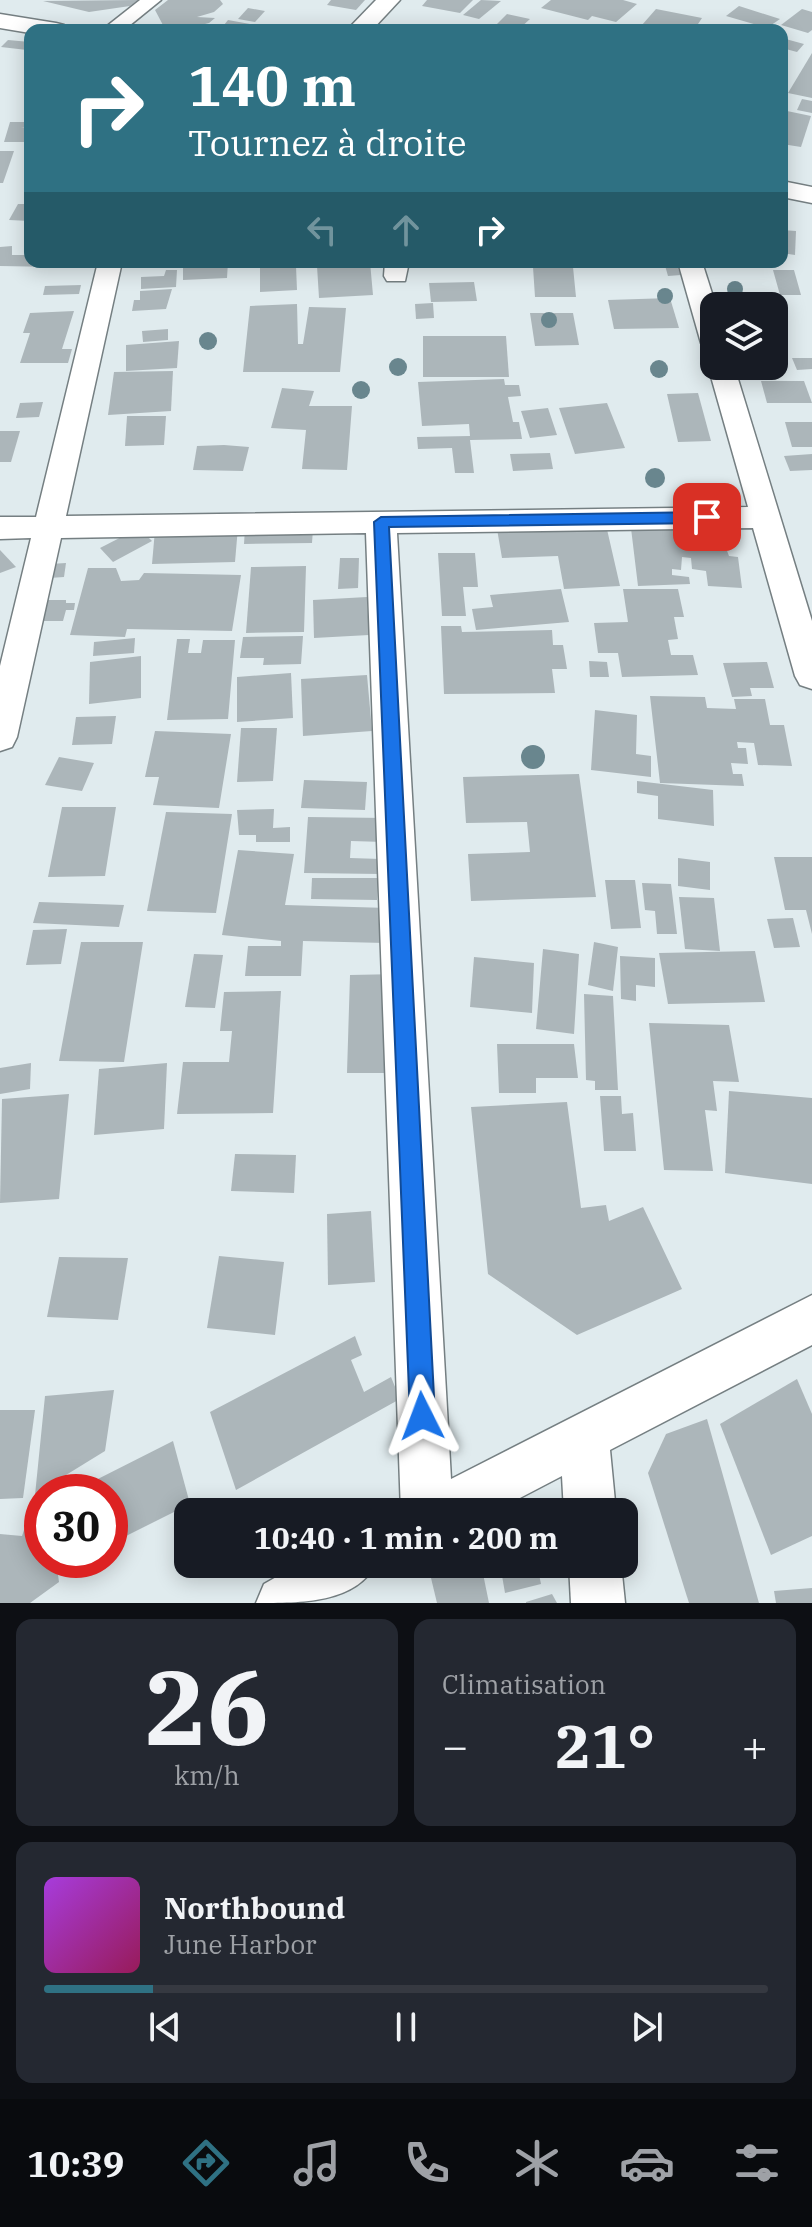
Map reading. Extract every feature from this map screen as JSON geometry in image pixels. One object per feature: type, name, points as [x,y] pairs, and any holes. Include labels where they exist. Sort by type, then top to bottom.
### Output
[{"type":"street","points":[[120,24],[152,0]]},
{"type":"street","points":[[365,24],[389,0]]},
{"type":"street","points":[[0,21],[24,25]]},
{"type":"street","points":[[788,190],[812,195]]},
{"type":"street","points":[[0,737],[109,268]]},
{"type":"street","points":[[692,268],[700,296]]},
{"type":"street","points":[[725,380],[812,676]]},
{"type":"street","points":[[0,528],[767,517]]},
{"type":"street","points":[[381,522],[426,1498]]},
{"type":"street","points":[[467,1498],[812,1319]]},
{"type":"street","points":[[584,1437],[589,1498]]},
{"type":"street","points":[[283,1603],[326,1578]]},
{"type":"street","points":[[596,1578],[598,1603]]},
{"type":"building","points":[[138,0],[130,6],[89,12],[43,1]]},
{"type":"building","points":[[168,0],[220,0],[223,4],[214,12],[197,17],[215,18],[205,24],[162,24],[155,10]]},
{"type":"building","points":[[331,0],[365,0],[356,10],[327,5]]},
{"type":"building","points":[[427,0],[473,0],[460,13],[422,6]]},
{"type":"building","points":[[481,0],[501,1],[479,19],[463,15]]},
{"type":"building","points":[[551,0],[623,0],[637,4],[616,22],[592,16],[588,20],[541,8]]},
{"type":"building","points":[[739,6],[780,19],[773,24],[753,24],[726,16]]},
{"type":"building","points":[[248,8],[265,11],[255,22],[238,19]]},
{"type":"building","points":[[656,9],[702,18],[698,24],[643,24]]},
{"type":"building","points":[[802,9],[812,12],[812,30],[808,33],[782,24]]},
{"type":"building","points":[[507,14],[530,19],[524,24],[497,24]]},
{"type":"building","points":[[228,20],[250,24],[225,24]]},
{"type":"building","points":[[8,40],[24,41],[24,50],[1,47]]},
{"type":"building","points":[[788,40],[804,44],[797,52],[788,50]]},
{"type":"building","points":[[812,53],[812,98],[788,93]]},
{"type":"building","points":[[802,99],[812,101],[812,113],[797,110]]},
{"type":"building","points":[[788,111],[811,116],[801,147],[788,145]]},
{"type":"building","points":[[10,122],[24,122],[24,127],[21,127],[24,127],[24,142],[4,142]]},
{"type":"building","points":[[0,151],[14,151],[3,183],[0,183]]},
{"type":"building","points":[[18,204],[24,204],[24,221],[9,220]]},
{"type":"building","points":[[788,230],[796,231],[795,255],[788,254]]},
{"type":"building","points":[[12,246],[12,255],[24,255],[24,266],[0,266],[0,247]]},
{"type":"building","points":[[183,268],[228,268],[227,278],[183,280]]},
{"type":"building","points":[[260,268],[296,268],[297,290],[260,292]]},
{"type":"building","points":[[317,268],[371,268],[373,295],[319,298]]},
{"type":"building","points":[[533,268],[573,268],[576,297],[535,297]]},
{"type":"building","points":[[666,268],[678,268],[681,275],[668,276]]},
{"type":"building","points":[[166,270],[177,270],[176,287],[141,289],[141,277],[164,276]]},
{"type":"building","points":[[773,270],[794,270],[801,295],[779,292]]},
{"type":"building","points":[[474,282],[477,301],[431,302],[429,283]]},
{"type":"building","points":[[81,285],[79,294],[43,295],[45,286]]},
{"type":"building","points":[[172,289],[166,309],[132,311],[134,300],[140,300],[140,291]]},
{"type":"building","points":[[670,298],[679,328],[614,329],[608,300]]},
{"type":"building","points":[[433,303],[434,318],[416,319],[415,304]]},
{"type":"building","points":[[297,304],[298,344],[303,344],[309,307],[346,308],[340,372],[243,372],[250,306]]},
{"type":"building","points":[[74,311],[62,349],[72,349],[68,363],[20,363],[30,333],[23,333],[30,313]]},
{"type":"building","points":[[530,313],[573,313],[579,345],[535,346]]},
{"type":"building","points":[[168,329],[168,340],[143,342],[142,331]]},
{"type":"building","points":[[423,336],[506,336],[509,377],[423,377]]},
{"type":"building","points":[[179,341],[177,368],[126,371],[126,345]]},
{"type":"building","points":[[792,358],[812,358],[812,369],[797,370]]},
{"type":"building","points":[[173,371],[171,411],[108,415],[114,372]]},
{"type":"building","points":[[504,379],[505,385],[519,385],[521,396],[508,397],[513,422],[519,422],[522,439],[470,440],[474,473],[455,473],[452,448],[418,449],[417,437],[470,436],[469,424],[422,426],[418,382]]},
{"type":"building","points":[[761,381],[804,381],[812,403],[767,403]]},
{"type":"building","points":[[282,388],[314,391],[309,406],[352,406],[347,470],[302,469],[306,430],[271,428]]},
{"type":"building","points":[[698,393],[711,441],[678,442],[667,394]]},
{"type":"building","points":[[43,402],[39,417],[16,418],[20,403]]},
{"type":"building","points":[[607,403],[625,448],[575,454],[559,408]]},
{"type":"building","points":[[548,408],[557,435],[530,438],[521,411]]},
{"type":"building","points":[[127,416],[166,416],[164,445],[125,446]]},
{"type":"building","points":[[785,422],[812,422],[812,447],[792,447]]},
{"type":"building","points":[[0,431],[20,431],[11,462],[0,462]]},
{"type":"building","points":[[197,446],[249,447],[243,471],[193,470]]},
{"type":"building","points":[[550,453],[553,469],[513,471],[510,454]]},
{"type":"building","points":[[812,454],[812,470],[790,471],[784,456]]},
{"type":"building","points":[[630,520],[685,520],[724,543],[729,556],[738,557],[742,588],[708,586],[706,571],[692,569],[691,558],[682,557],[681,570],[672,569],[672,575],[689,577],[690,584],[638,586]]},
{"type":"building","points":[[606,525],[620,586],[564,589],[558,556],[502,558],[497,529]]},
{"type":"building","points":[[238,527],[235,562],[152,564],[155,530]]},
{"type":"building","points":[[139,528],[152,541],[113,562],[100,548]]},
{"type":"building","points":[[245,529],[313,529],[312,543],[244,544]]},
{"type":"building","points":[[0,550],[16,567],[0,573]]},
{"type":"building","points":[[438,553],[475,553],[478,587],[463,587],[466,616],[442,616]]},
{"type":"building","points":[[340,558],[359,558],[358,588],[338,589]]},
{"type":"building","points":[[66,563],[64,577],[49,578],[50,564]]},
{"type":"building","points":[[306,566],[304,632],[246,633],[251,567]]},
{"type":"building","points":[[88,568],[116,568],[121,581],[139,580],[144,573],[241,575],[232,631],[127,629],[125,637],[70,635]]},
{"type":"building","points":[[561,589],[569,622],[476,630],[472,609],[493,607],[490,595]]},
{"type":"building","points":[[623,589],[678,589],[684,617],[674,617],[678,639],[668,640],[671,655],[693,655],[698,675],[622,677],[618,653],[598,653],[594,623],[628,622]]},
{"type":"building","points":[[367,597],[369,635],[314,638],[313,600]]},
{"type":"building","points":[[47,600],[75,603],[74,610],[66,610],[63,621],[43,621]]},
{"type":"building","points":[[441,626],[461,626],[462,632],[552,630],[553,645],[563,645],[567,669],[552,669],[555,693],[444,694]]},
{"type":"building","points":[[303,636],[301,664],[263,665],[264,658],[240,658],[243,637]]},
{"type":"building","points":[[135,638],[134,653],[93,656],[94,642]]},
{"type":"building","points":[[177,639],[190,639],[188,653],[201,653],[203,640],[235,640],[228,719],[167,720]]},
{"type":"building","points":[[141,656],[141,698],[89,704],[90,662]]},
{"type":"building","points":[[589,661],[607,662],[609,677],[590,677]]},
{"type":"building","points":[[767,662],[774,688],[750,688],[752,696],[732,697],[723,663]]},
{"type":"building","points":[[291,673],[293,718],[237,722],[237,677]]},
{"type":"building","points":[[367,675],[372,731],[303,736],[301,679]]},
{"type":"building","points":[[650,696],[705,697],[707,708],[736,709],[734,699],[765,699],[770,725],[784,725],[792,766],[758,765],[754,743],[737,742],[738,748],[746,748],[748,764],[731,763],[733,774],[742,774],[744,786],[660,783]]},
{"type":"building","points":[[595,710],[637,715],[636,754],[651,756],[651,777],[591,770]]},
{"type":"building","points":[[116,716],[112,744],[72,745],[76,717]]},
{"type":"building","points":[[241,728],[277,728],[273,781],[237,782]]},
{"type":"building","points":[[155,731],[231,734],[219,808],[153,805],[159,777],[145,777]]},
{"type":"building","points":[[59,757],[94,763],[82,791],[45,785]]},
{"type":"building","points":[[579,774],[596,897],[471,901],[468,854],[530,852],[527,822],[466,823],[463,777]]},
{"type":"building","points":[[304,780],[367,782],[365,810],[301,808]]},
{"type":"building","points":[[637,781],[713,790],[714,826],[658,819],[658,796],[637,793]]},
{"type":"building","points":[[62,807],[116,807],[105,876],[48,877]]},
{"type":"building","points":[[274,809],[273,828],[290,827],[290,842],[256,842],[256,835],[239,835],[237,810]]},
{"type":"building","points":[[166,812],[232,814],[216,913],[147,911]]},
{"type":"building","points":[[308,817],[385,818],[384,842],[351,841],[350,858],[381,859],[381,874],[304,873]]},
{"type":"building","points":[[238,850],[294,854],[285,905],[388,908],[385,943],[303,941],[301,976],[245,976],[248,946],[281,946],[281,941],[222,935]]},
{"type":"building","points":[[774,857],[812,857],[812,934],[806,910],[785,910]]},
{"type":"building","points":[[678,858],[710,862],[710,890],[678,886]]},
{"type":"building","points":[[312,878],[378,878],[377,900],[311,899]]},
{"type":"building","points":[[605,880],[635,880],[641,928],[611,929]]},
{"type":"building","points":[[642,883],[671,884],[677,934],[657,934],[655,911],[645,910]]},
{"type":"building","points":[[679,897],[714,898],[720,951],[685,949]]},
{"type":"building","points":[[39,902],[124,905],[119,927],[33,923]]},
{"type":"building","points":[[793,918],[800,947],[774,948],[767,919]]},
{"type":"building","points":[[67,929],[61,964],[26,965],[33,930]]},
{"type":"building","points":[[81,942],[143,942],[124,1062],[59,1061]]},
{"type":"building","points":[[594,942],[618,947],[613,991],[588,985]]},
{"type":"building","points":[[543,949],[579,954],[574,1034],[536,1029]]},
{"type":"building","points":[[755,951],[765,1002],[668,1004],[659,953]]},
{"type":"building","points":[[194,954],[223,955],[215,1008],[185,1007]]},
{"type":"building","points":[[620,956],[655,958],[655,987],[636,985],[636,1001],[621,999]]},
{"type":"building","points":[[474,957],[534,963],[532,1013],[470,1007]]},
{"type":"building","points":[[399,974],[399,1073],[347,1073],[350,975]]},
{"type":"building","points":[[281,991],[273,1113],[177,1114],[183,1062],[229,1062],[232,1031],[220,1031],[224,992]]},
{"type":"building","points":[[584,994],[613,996],[618,1090],[595,1090],[595,1081],[586,1080]]},
{"type":"building","points":[[649,1023],[729,1025],[739,1082],[713,1081],[717,1111],[705,1110],[713,1171],[664,1170]]},
{"type":"building","points":[[497,1044],[574,1044],[578,1078],[536,1078],[536,1093],[499,1093]]},
{"type":"building","points":[[31,1063],[30,1089],[0,1094],[0,1068]]},
{"type":"building","points":[[167,1063],[164,1129],[94,1135],[99,1069]]},
{"type":"building","points":[[729,1091],[812,1098],[812,1184],[725,1173]]},
{"type":"building","points":[[69,1094],[59,1199],[0,1203],[2,1099]]},
{"type":"building","points":[[600,1096],[621,1096],[622,1114],[633,1113],[636,1151],[604,1151]]},
{"type":"building","points":[[567,1102],[581,1208],[606,1205],[609,1221],[643,1207],[682,1289],[577,1335],[488,1274],[471,1107]]},
{"type":"building","points":[[235,1154],[296,1155],[294,1193],[231,1191]]},
{"type":"building","points":[[371,1211],[375,1282],[328,1285],[327,1214]]},
{"type":"building","points":[[219,1256],[284,1262],[275,1335],[207,1328]]},
{"type":"building","points":[[59,1257],[128,1258],[118,1320],[47,1317]]},
{"type":"building","points":[[355,1336],[362,1355],[351,1360],[364,1392],[391,1377],[400,1399],[236,1490],[210,1412]]},
{"type":"building","points":[[797,1379],[812,1414],[812,1536],[771,1555],[720,1424]]},
{"type":"building","points":[[114,1390],[105,1451],[68,1474],[37,1474],[45,1396]]},
{"type":"building","points":[[0,1410],[35,1410],[23,1498],[0,1499]]},
{"type":"building","points":[[707,1419],[759,1603],[689,1603],[648,1473],[666,1434]]},
{"type":"building","points":[[173,1441],[188,1498],[174,1498],[174,1512],[128,1535],[128,1474],[108,1474]]},
{"type":"building","points":[[24,1530],[24,1578],[58,1578],[59,1582],[30,1603],[0,1603],[0,1534],[22,1536]]},
{"type":"building","points":[[431,1578],[484,1578],[489,1603],[437,1603]]},
{"type":"building","points":[[502,1578],[540,1578],[541,1584],[505,1593]]},
{"type":"building","points":[[812,1588],[812,1603],[776,1603],[774,1591]]},
{"type":"building","points":[[552,1594],[557,1603],[526,1603],[526,1602]]},
{"type":"route","points":[[422,1416],[381,522],[707,517]]}]
